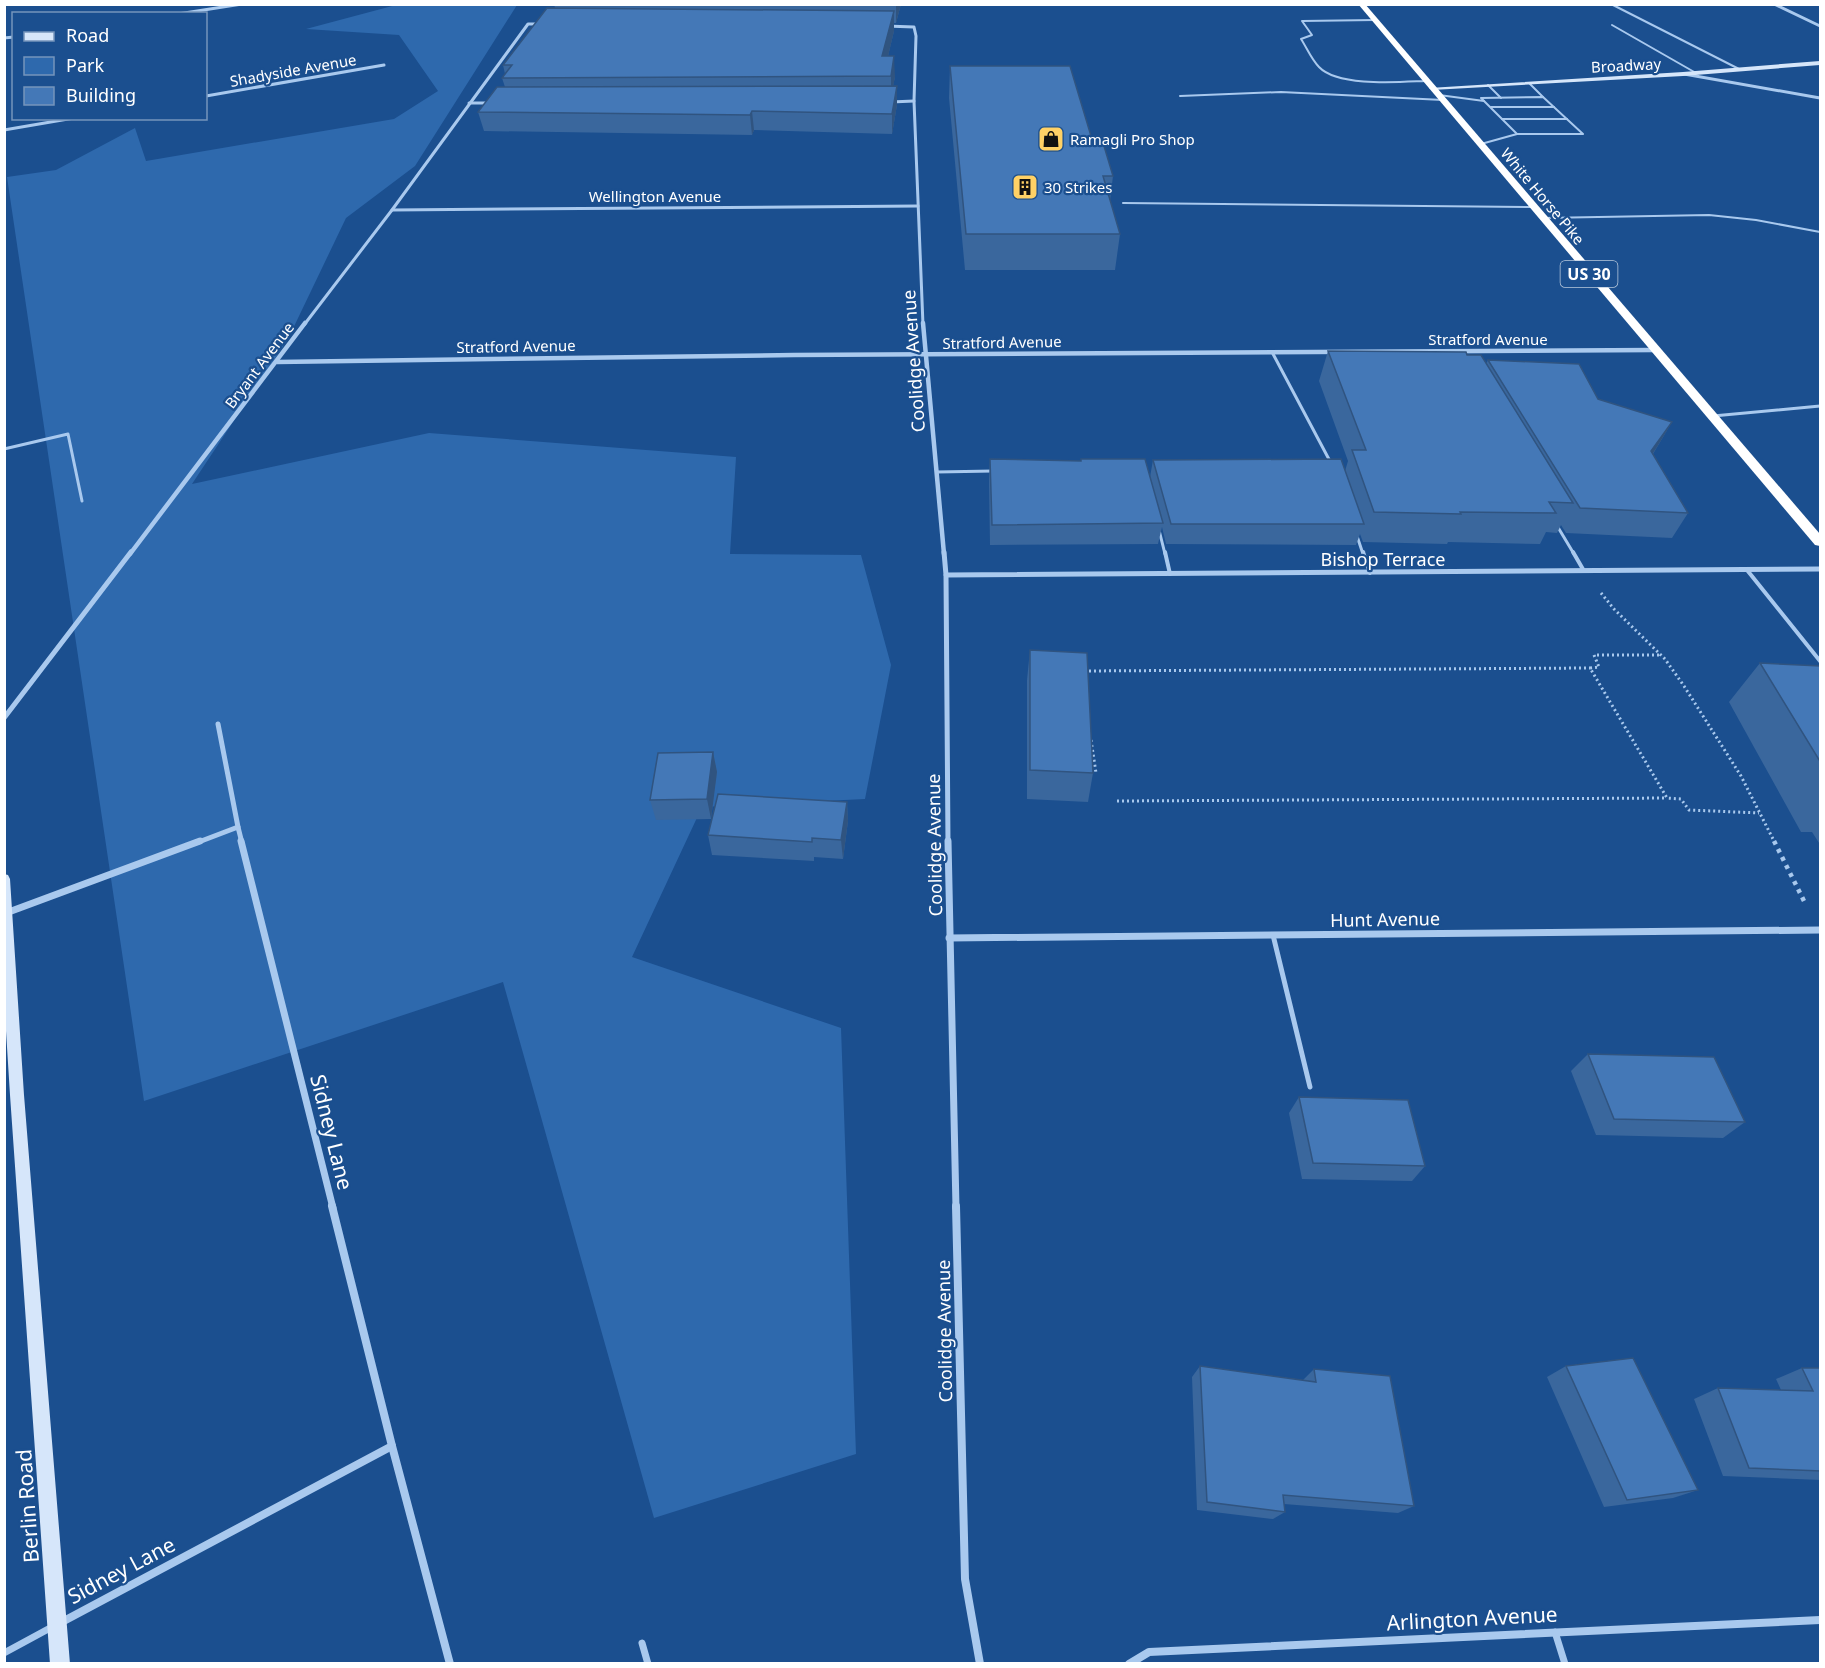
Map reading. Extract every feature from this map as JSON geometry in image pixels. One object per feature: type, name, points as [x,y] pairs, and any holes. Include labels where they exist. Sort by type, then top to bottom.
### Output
[{"type":"highway","name":"White Horse Pike","points":[[1361,4],[1821,542]]},
{"type":"street","points":[[191,12],[242,4]]},
{"type":"street","points":[[1774,4],[1821,26]]},
{"type":"street","name":"Bryant Avenue","points":[[4,718],[392,210],[528,24],[552,24]]},
{"type":"street","name":"Coolidge Avenue","points":[[882,26],[914,27],[916,36],[914,102],[924,355],[946,575],[950,938],[964,1579],[980,1664]]},
{"type":"street","name":"Broadway","points":[[1435,91],[1488,85],[1683,74],[1821,63]]},
{"type":"street","name":"Shadyside Avenue","points":[[207,96],[384,65]]},
{"type":"street","points":[[1683,74],[1821,98]]},
{"type":"street","points":[[891,102],[914,102]]},
{"type":"street","points":[[469,103],[493,103]]},
{"type":"street","points":[[4,130],[62,120]]},
{"type":"street","name":"Wellington Avenue","points":[[392,210],[918,206]]},
{"type":"street","name":"Stratford Avenue","points":[[277,362],[753,354],[1655,350]]},
{"type":"street","name":"Bishop Terrace","points":[[946,575],[1821,570]]},
{"type":"street","name":"Sidney Lane","points":[[218,724],[238,827],[392,1446],[450,1664]]},
{"type":"street","points":[[6,913],[238,827]]},
{"type":"street","name":"Berlin Road","points":[[4,879],[17,1095],[60,1664]]},
{"type":"street","name":"Hunt Avenue","points":[[950,938],[1819,930]]},
{"type":"street","name":"Sidney Lane","points":[[57,1625],[392,1446]]},
{"type":"street","name":"Arlington Avenue","points":[[1129,1664],[1149,1652],[1821,1620]]},
{"type":"lane","points":[[1611,4],[1741,69]]},
{"type":"lane","points":[[1375,21],[1302,21],[1312,35],[1301,39],[1321,69],[1331,73],[1484,101]]},
{"type":"lane","points":[[1612,26],[1696,73]]},
{"type":"lane","points":[[1480,144],[1517,134],[1583,134],[1529,83]]},
{"type":"lane","points":[[1488,85],[1501,98]]},
{"type":"lane","points":[[1180,96],[1272,92],[1435,91]]},
{"type":"lane","points":[[1517,134],[1481,98],[1543,97]]},
{"type":"lane","points":[[1491,108],[1554,107]]},
{"type":"lane","points":[[1502,119],[1567,119]]},
{"type":"lane","points":[[1124,203],[1532,206],[1543,218],[1709,214],[1821,232]]},
{"type":"lane","points":[[1453,351],[1458,361]]},
{"type":"lane","points":[[1272,352],[1334,468],[1322,468]]},
{"type":"lane","points":[[1712,416],[1821,406]]},
{"type":"lane","points":[[4,449],[68,434],[82,501]]},
{"type":"lane","points":[[937,472],[994,471]]},
{"type":"lane","points":[[1156,520],[1170,574]]},
{"type":"lane","points":[[1554,521],[1584,571]]},
{"type":"lane","points":[[1356,531],[1370,573]]},
{"type":"lane","points":[[1747,570],[1821,661]]},
{"type":"lane","points":[[1273,936],[1310,1087]]},
{"type":"lane","points":[[4,1653],[57,1625]]},
{"type":"lane","points":[[1555,1632],[1565,1664]]},
{"type":"lane","points":[[642,1643],[648,1664]]},
{"type":"path","points":[[1584,571],[1614,609],[1665,659],[1684,686],[1729,756],[1819,930]]},
{"type":"path","points":[[1080,671],[1590,668],[1599,667],[1594,655],[1659,655]]},
{"type":"path","points":[[1590,668],[1667,798]]},
{"type":"path","points":[[1091,739],[1096,773]]},
{"type":"path","points":[[1117,801],[1667,798],[1682,799],[1689,810],[1759,813]]},
{"type":"green space","points":[[396,5],[517,5],[415,166],[346,218],[288,339],[192,484],[429,433],[736,457],[730,554],[861,555],[891,665],[865,799],[702,807],[632,957],[841,1028],[856,1454],[654,1518],[503,982],[144,1101],[7,177],[56,170],[135,128],[146,161],[394,119],[438,91],[399,35],[306,29]]},
{"type":"building","points":[[547,8],[894,11],[882,56],[894,56],[891,76],[502,78],[512,65],[503,65]]},
{"type":"building","name":"30 Strikes","points":[[950,66],[1070,66],[1091,136],[1101,136],[1113,176],[1103,176],[1120,234],[966,234]]},
{"type":"building","points":[[897,86],[892,114],[752,111],[750,115],[478,112],[497,87]]},
{"type":"building","points":[[1328,351],[1466,352],[1467,355],[1481,355],[1573,503],[1549,502],[1556,513],[1374,512],[1352,450],[1366,450]]},
{"type":"building","points":[[1488,360],[1579,364],[1598,399],[1672,422],[1651,451],[1688,513],[1580,508]]},
{"type":"building","points":[[990,459],[1081,461],[1081,459],[1145,459],[1163,523],[992,525]]},
{"type":"building","points":[[1341,459],[1364,524],[1171,524],[1153,460]]},
{"type":"building","points":[[1030,650],[1087,653],[1093,773],[1030,770]]},
{"type":"building","points":[[1760,663],[1821,666],[1821,763]]},
{"type":"building","points":[[713,752],[707,799],[650,800],[658,753]]},
{"type":"building","points":[[718,794],[847,802],[841,840],[812,838],[812,842],[708,835]]},
{"type":"building","points":[[1588,1054],[1714,1057],[1745,1122],[1614,1119]]},
{"type":"building","points":[[1299,1097],[1408,1100],[1425,1166],[1313,1163]]},
{"type":"building","points":[[1633,1358],[1698,1490],[1627,1500],[1566,1366]]},
{"type":"building","points":[[1200,1366],[1316,1382],[1314,1369],[1390,1376],[1414,1506],[1283,1495],[1285,1512],[1207,1502]]},
{"type":"building","points":[[1802,1368],[1821,1368],[1821,1471],[1749,1468],[1718,1388],[1813,1391]]},
{"type":"place","name":"Ramagli Pro Shop","points":[[1051,139]]},
{"type":"place","name":"30 Strikes","points":[[1025,187]]}]
